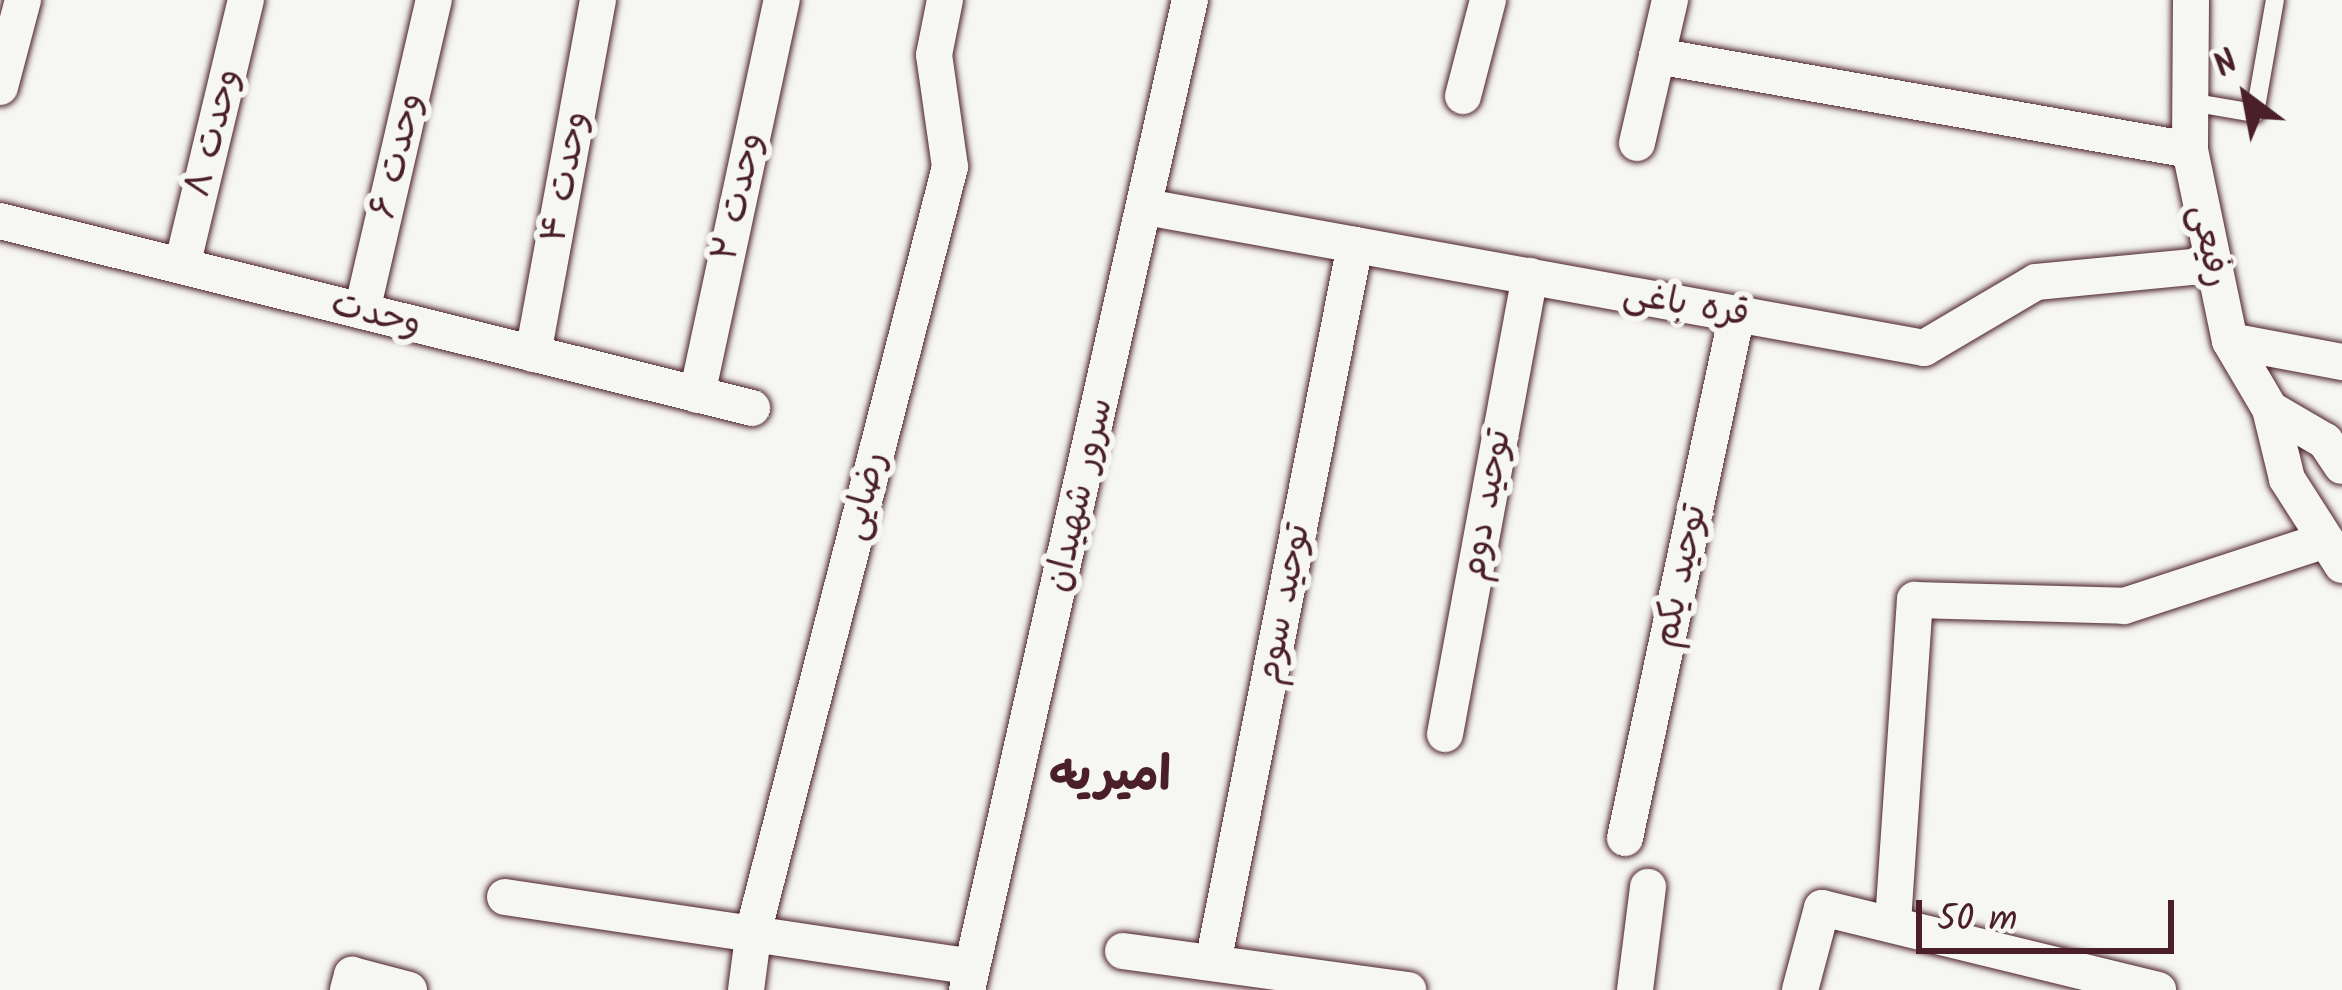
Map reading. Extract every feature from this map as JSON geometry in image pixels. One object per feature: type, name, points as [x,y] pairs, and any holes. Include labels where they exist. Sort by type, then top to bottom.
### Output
[{"type":"street","points":[[0,87],[23,0]]},
{"type":"street","name":"وحدت ۸","points":[[182,266],[246,0]]},
{"type":"street","name":"وحدت ۶","points":[[362,311],[434,0]]},
{"type":"street","name":"وحدت ۴","points":[[533,354],[598,0]]},
{"type":"street","name":"وحدت ۲","points":[[697,394],[782,0]]},
{"type":"street","name":"رضایی","points":[[746,990],[754,929],[950,167],[934,56],[945,0]]},
{"type":"street","name":"سرور شهیدان","points":[[970,979],[1190,0]]},
{"type":"street","points":[[1463,96],[1488,0]]},
{"type":"street","points":[[1637,143],[1670,0]]},
{"type":"street","name":"رفیعی","points":[[2191,0],[2190,150],[2230,341],[2270,409],[2287,479],[2332,553]]},
{"type":"street","points":[[1657,56],[2190,150]]},
{"type":"street","name":"قره باغی","points":[[1146,207],[1924,348],[2036,282],[2211,265]]},
{"type":"street","name":"وحدت","points":[[0,221],[752,408]]},
{"type":"street","name":"توحید سوم","points":[[1213,963],[1355,245]]},
{"type":"street","name":"توحید دوم","points":[[1445,734],[1530,276]]},
{"type":"street","name":"توحید یکم","points":[[1624,838],[1737,314]]},
{"type":"street","points":[[2230,341],[2342,362]]},
{"type":"street","name":"رفیعی","points":[[2270,409],[2325,441],[2342,466]]},
{"type":"street","points":[[1892,922],[1915,600],[2124,606],[2332,553]]},
{"type":"street","points":[[1635,990],[1648,887]]},
{"type":"street","points":[[506,897],[754,929],[970,979]]},
{"type":"street","points":[[1800,990],[1822,908],[2158,990]]},
{"type":"street","points":[[1123,951],[1408,990]]},
{"type":"street","points":[[348,990],[352,975],[410,990]]},
{"type":"lane","points":[[2190,102],[2255,113],[2275,0]]},
{"type":"district","name":"امیریه","points":[[1110,777]]}]
